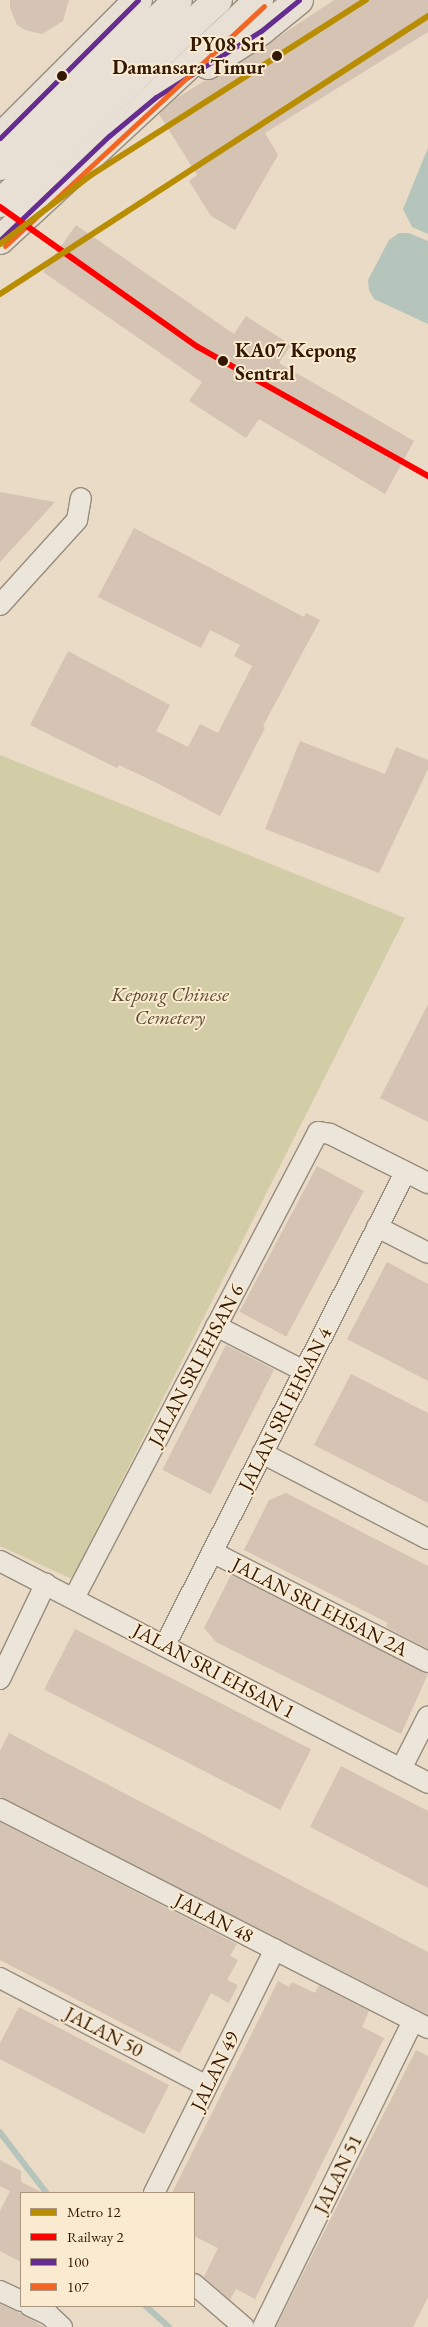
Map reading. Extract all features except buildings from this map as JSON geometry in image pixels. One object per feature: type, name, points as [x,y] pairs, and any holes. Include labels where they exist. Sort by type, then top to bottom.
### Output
[{"type":"main road","points":[[0,138],[138,0]]},
{"type":"main road","points":[[0,166],[178,0]]},
{"type":"main road","points":[[0,203],[218,0]]},
{"type":"main road","points":[[0,240],[109,136],[156,98],[259,0]]},
{"type":"main road","points":[[156,98],[261,31],[299,0]]},
{"type":"street","points":[[0,604],[77,520],[81,498]]},
{"type":"street","name":"JALAN SRI EHSAN 6","points":[[74,1598],[318,1132],[330,1134],[405,1173]]},
{"type":"street","points":[[405,1173],[428,1184]]},
{"type":"street","name":"JALAN SRI EHSAN 4","points":[[164,1645],[405,1173]]},
{"type":"street","points":[[378,1227],[428,1253]]},
{"type":"street","points":[[216,1326],[304,1370]]},
{"type":"street","points":[[262,1453],[428,1539]]},
{"type":"street","name":"JALAN SRI EHSAN 2A","points":[[212,1552],[428,1662]]},
{"type":"street","name":"JALAN SRI EHSAN 1","points":[[0,1561],[46,1583],[428,1783]]},
{"type":"street","points":[[0,1679],[46,1583]]},
{"type":"street","points":[[401,1769],[428,1716]]},
{"type":"street","name":"JALAN 48","points":[[0,1809],[421,2025]]},
{"type":"street","name":"JALAN 49","points":[[155,2192],[275,1949]]},
{"type":"street","name":"JALAN 50","points":[[0,1978],[208,2086]]},
{"type":"street","name":"JALAN 51","points":[[263,2327],[421,2025]]},
{"type":"street","points":[[195,2285],[244,2327]]},
{"type":"street","points":[[0,2291],[20,2301]]},
{"type":"street","points":[[32,2307],[49,2315],[62,2327]]},
{"type":"green space","name":"Kepong Chinese Cemetery","points":[[0,755],[405,918],[72,1579],[0,1546]]},
{"type":"shaded area","points":[[428,148],[428,234],[412,227],[403,209]]},
{"type":"shaded area","points":[[399,233],[409,233],[428,241],[428,324],[374,299],[369,290],[368,280],[389,240]]},
{"type":"waterway","points":[[0,2132],[46,2192]]},
{"type":"waterway","points":[[147,2307],[169,2327]]},
{"type":"metro line","name":"12","points":[[0,244],[91,175],[366,0]]},
{"type":"metro line","name":"12","points":[[0,294],[428,16]]},
{"type":"rail line","name":"2","points":[[0,207],[198,347],[428,476]]},
{"type":"transit line","name":"100","points":[[0,138],[138,0]]},
{"type":"transit line","name":"100","points":[[0,240],[109,136],[156,97],[261,31],[299,0]]},
{"type":"transit line","name":"107","points":[[5,246],[264,6]]},
{"type":"place","name":"PY08 Sri Damansara Timur","points":[[277,56]]},
{"type":"place","name":"KA07 Kepong Sentral","points":[[223,361]]}]
